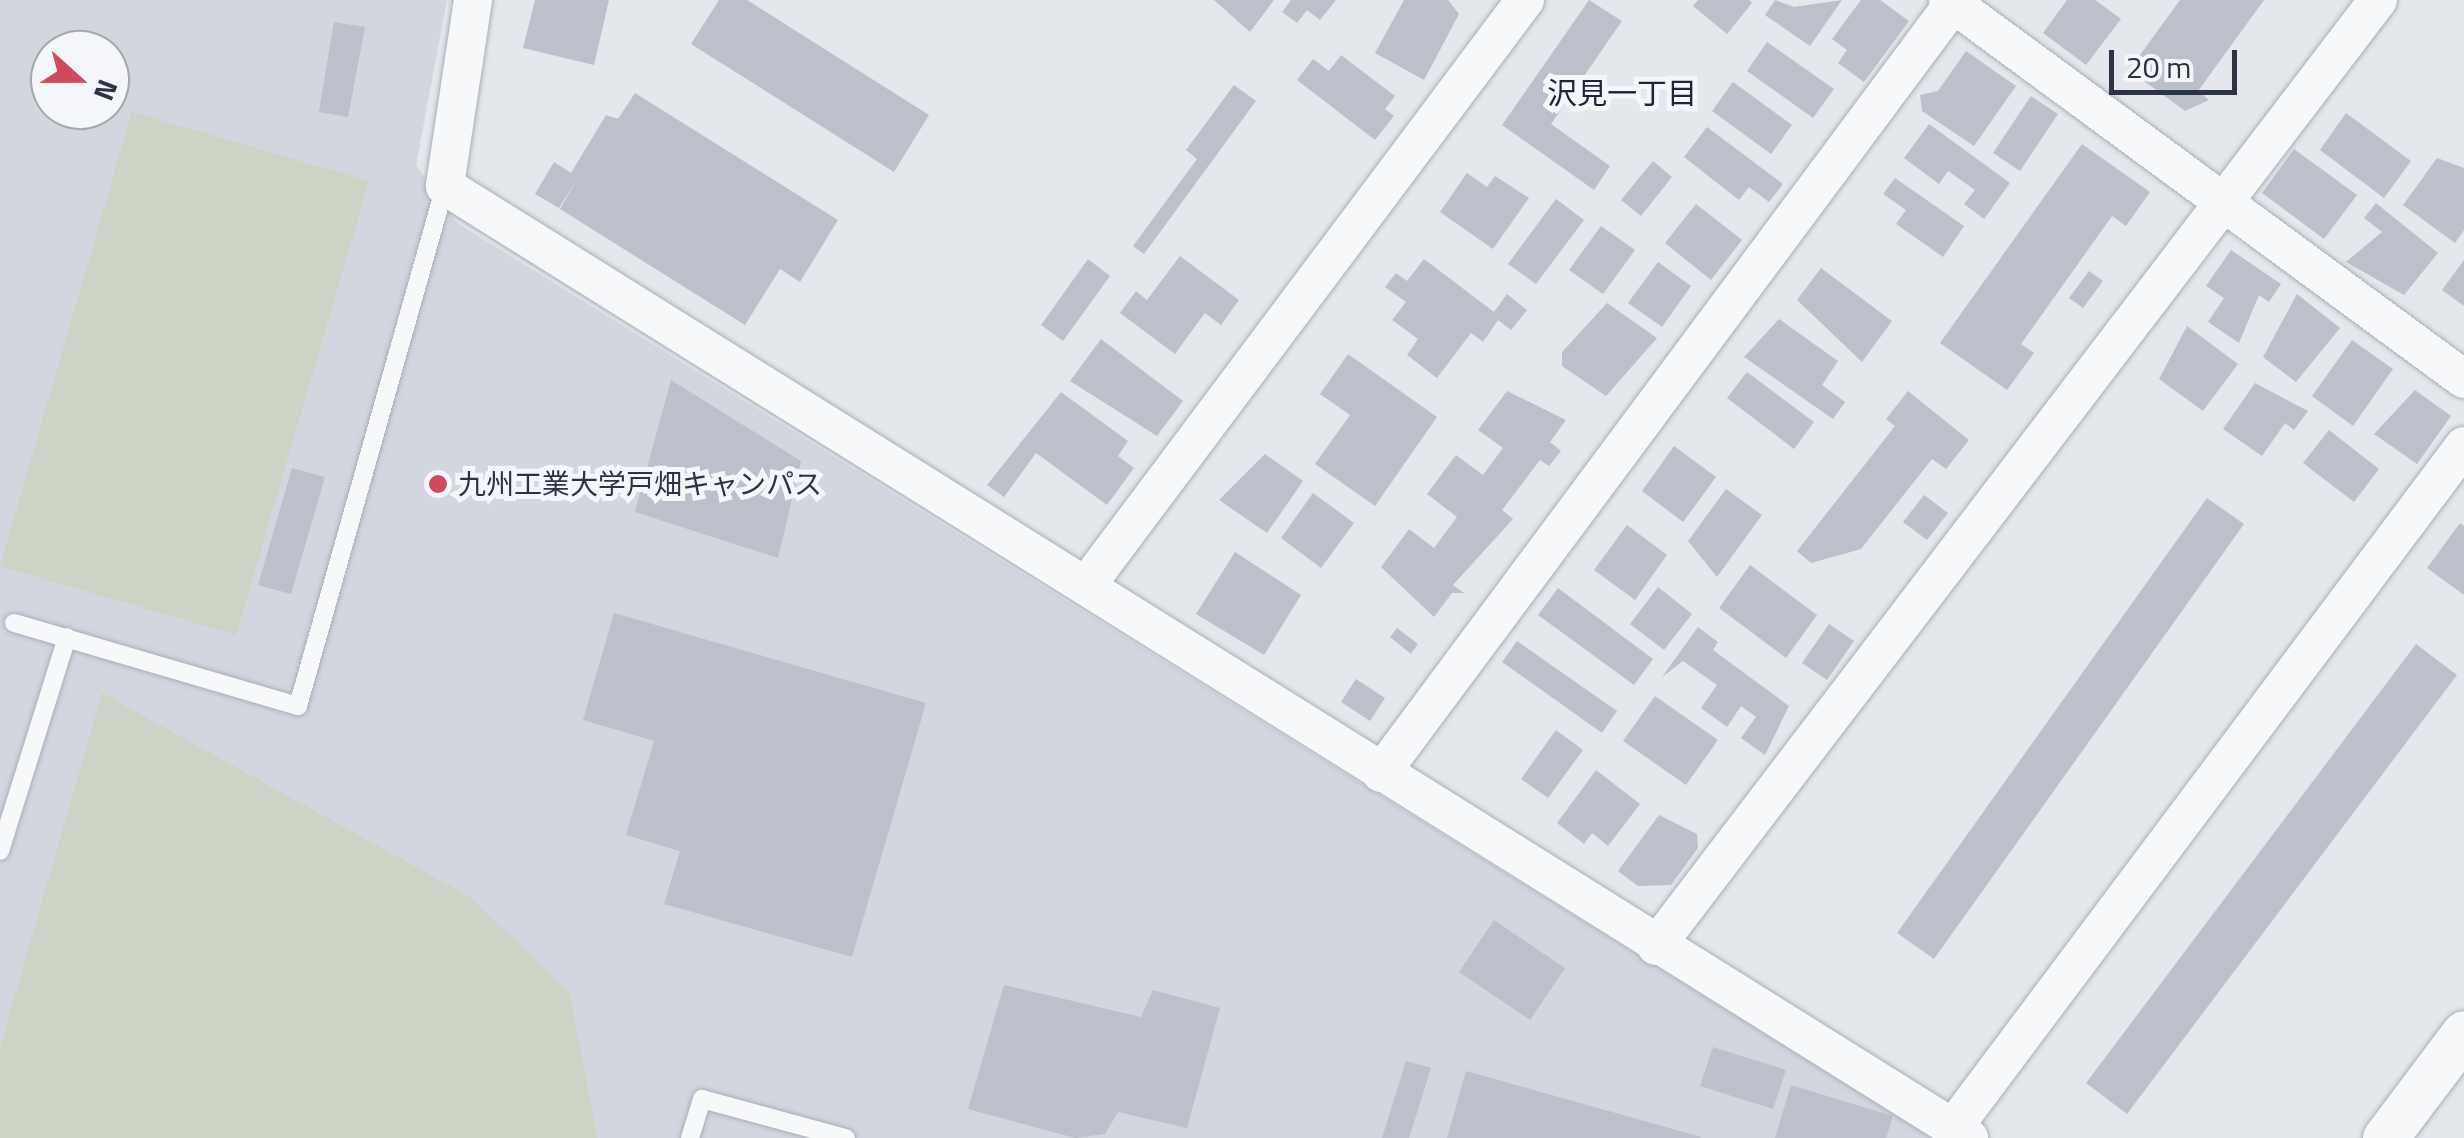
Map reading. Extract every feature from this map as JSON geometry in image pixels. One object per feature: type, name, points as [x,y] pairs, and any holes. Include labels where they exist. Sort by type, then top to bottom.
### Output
[{"type":"street","points":[[473,0],[445,186],[1961,1133],[2464,446]]},
{"type":"street","points":[[1086,586],[1525,0]]},
{"type":"street","points":[[1656,946],[2220,202],[2378,0]]},
{"type":"street","points":[[1380,772],[1950,2],[2464,379]]},
{"type":"street","points":[[2385,1138],[2464,1033]]},
{"type":"lane","points":[[14,622],[298,706],[445,186]]},
{"type":"lane","points":[[0,851],[67,637]]},
{"type":"lane","points":[[690,1138],[702,1098],[846,1138]]},
{"type":"shaded area","name":"九州工業大学戸畑キャンパス","points":[[0,0],[447,0],[416,165],[457,223],[1933,1138],[0,1138]]},
{"type":"green space","points":[[132,112],[369,181],[236,635],[0,566],[127,130],[130,130]]},
{"type":"green space","points":[[102,693],[472,898],[570,994],[597,1138],[0,1138],[0,1048]]},
{"type":"building","points":[[535,0],[609,0],[594,65],[523,48]]},
{"type":"building","points":[[719,0],[747,0],[929,115],[894,172],[691,44]]},
{"type":"building","points":[[1214,0],[1274,0],[1250,32]]},
{"type":"building","points":[[1291,0],[1336,0],[1320,20],[1307,10],[1297,23],[1282,12]]},
{"type":"building","points":[[1404,0],[1448,0],[1459,14],[1424,80],[1375,53]]},
{"type":"building","points":[[1589,0],[1622,21],[1551,124],[1610,166],[1594,190],[1502,125]]},
{"type":"building","points":[[1698,0],[1752,3],[1727,34],[1693,6]]},
{"type":"building","points":[[1775,0],[1794,7],[1842,0],[1810,46],[1765,15]]},
{"type":"building","points":[[1861,0],[1880,0],[1909,21],[1864,82],[1838,63],[1847,50],[1832,39]]},
{"type":"building","points":[[2067,0],[2095,0],[2121,19],[2086,65],[2043,33]]},
{"type":"building","points":[[2180,0],[2264,0],[2198,91],[2209,100],[2185,111],[2129,70]]},
{"type":"building","points":[[334,22],[365,27],[348,117],[319,112]]},
{"type":"building","points":[[1767,42],[1834,89],[1813,118],[1747,71]]},
{"type":"building","points":[[1966,51],[2016,86],[1974,146],[1922,111],[1920,95],[1938,91]]},
{"type":"building","points":[[1341,55],[1395,96],[1385,109],[1394,116],[1375,140],[1297,80],[1313,59],[1329,71]]},
{"type":"building","points":[[1733,82],[1792,125],[1771,154],[1712,111]]},
{"type":"building","points":[[1234,85],[1256,101],[1144,254],[1133,246],[1197,159],[1186,150]]},
{"type":"building","points":[[635,93],[838,220],[800,282],[780,269],[745,325],[560,209],[577,179],[559,208],[535,194],[554,162],[571,173],[606,115],[618,119]]},
{"type":"building","points":[[2031,96],[2058,114],[2020,171],[1993,153]]},
{"type":"building","points":[[2346,113],[2411,161],[2384,198],[2320,150]]},
{"type":"building","points":[[1929,124],[2010,183],[1984,219],[1964,204],[1975,190],[1948,171],[1939,184],[1904,158]]},
{"type":"building","points":[[1707,127],[1783,184],[1769,202],[1749,187],[1739,200],[1684,157]]},
{"type":"building","points":[[2082,144],[2150,192],[2126,226],[2112,216],[2021,344],[2034,353],[2007,390],[1940,343]]},
{"type":"building","points":[[2294,149],[2357,195],[2324,239],[2262,193]]},
{"type":"building","points":[[2437,158],[2464,168],[2464,230],[2455,243],[2403,205]]},
{"type":"building","points":[[1653,161],[1672,177],[1641,216],[1621,200]]},
{"type":"building","points":[[1467,173],[1487,187],[1495,176],[1529,198],[1493,249],[1440,212]]},
{"type":"building","points":[[1895,178],[1964,226],[1943,257],[1896,224],[1906,210],[1883,194]]},
{"type":"building","points":[[1556,199],[1584,220],[1536,284],[1508,264]]},
{"type":"building","points":[[2376,203],[2438,253],[2404,295],[2346,262],[2382,232],[2364,218]]},
{"type":"building","points":[[1696,204],[1742,240],[1711,280],[1665,243]]},
{"type":"building","points":[[1601,226],[1635,250],[1603,294],[1569,270]]},
{"type":"building","points":[[2231,250],[2281,284],[2269,302],[2259,295],[2239,343],[2208,322],[2224,298],[2206,286]]},
{"type":"building","points":[[1180,256],[1239,300],[1221,325],[1205,313],[1175,354],[1120,313],[1136,291],[1147,300]]},
{"type":"building","points":[[1088,259],[1110,276],[1063,341],[1041,325]]},
{"type":"building","points":[[1424,259],[1494,312],[1507,294],[1527,310],[1511,330],[1498,320],[1483,342],[1471,333],[1437,378],[1407,355],[1418,339],[1392,320],[1406,302],[1385,287],[1396,273],[1407,281]]},
{"type":"building","points":[[2464,260],[2464,306],[2442,290]]},
{"type":"building","points":[[1658,262],[1691,286],[1662,327],[1628,303]]},
{"type":"building","points":[[1821,268],[1892,321],[1862,362],[1797,300]]},
{"type":"building","points":[[2089,271],[2103,281],[2083,308],[2069,298]]},
{"type":"building","points":[[2297,294],[2340,328],[2296,382],[2263,357]]},
{"type":"building","points":[[1607,303],[1657,338],[1606,396],[1562,366],[1562,352]]},
{"type":"building","points":[[1779,319],[1838,361],[1822,385],[1845,402],[1833,419],[1744,357]]},
{"type":"building","points":[[2187,326],[2238,364],[2203,411],[2159,379]]},
{"type":"building","points":[[1101,339],[1183,401],[1157,436],[1070,381]]},
{"type":"building","points":[[2352,340],[2393,369],[2353,426],[2312,396]]},
{"type":"building","points":[[1348,354],[1437,417],[1375,506],[1315,464],[1350,415],[1320,394]]},
{"type":"building","points":[[1747,372],[1814,422],[1794,449],[1727,398]]},
{"type":"building","points":[[671,380],[801,461],[778,558],[635,512]]},
{"type":"building","points":[[2255,383],[2308,411],[2294,430],[2285,423],[2262,456],[2223,429]]},
{"type":"building","points":[[2415,390],[2451,416],[2417,464],[2374,434]]},
{"type":"building","points":[[1507,391],[1566,420],[1550,442],[1561,451],[1549,466],[1540,460],[1502,510],[1513,519],[1453,585],[1464,593],[1452,593],[1434,617],[1381,567],[1409,529],[1434,548],[1457,517],[1427,494],[1456,455],[1483,475],[1503,448],[1478,430]]},
{"type":"building","points":[[1908,391],[1969,440],[1946,469],[1932,459],[1861,549],[1811,563],[1797,551],[1895,426],[1886,419]]},
{"type":"building","points":[[1061,392],[1128,441],[1118,456],[1134,468],[1107,505],[1036,453],[1004,497],[987,485]]},
{"type":"building","points":[[2329,430],[2379,469],[2354,502],[2303,463]]},
{"type":"building","points":[[1674,446],[1716,477],[1683,522],[1642,491]]},
{"type":"building","points":[[1265,454],[1303,481],[1267,533],[1219,500]]},
{"type":"building","points":[[292,468],[325,477],[291,594],[258,585]]},
{"type":"building","points":[[1726,489],[1762,515],[1717,577],[1688,541]]},
{"type":"building","points":[[1313,493],[1354,523],[1321,568],[1281,538]]},
{"type":"building","points":[[1924,495],[1948,513],[1927,540],[1903,522]]},
{"type":"building","points":[[2207,498],[2244,524],[1934,959],[1897,933]]},
{"type":"building","points":[[2460,523],[2464,526],[2464,595],[2427,568]]},
{"type":"building","points":[[1627,525],[1667,555],[1635,600],[1594,570]]},
{"type":"building","points":[[1235,552],[1301,595],[1264,655],[1196,614]]},
{"type":"building","points":[[1750,565],[1817,615],[1786,658],[1719,608]]},
{"type":"building","points":[[1658,587],[1692,614],[1664,650],[1630,624]]},
{"type":"building","points":[[1558,588],[1653,659],[1634,685],[1538,615]]},
{"type":"building","points":[[614,613],[926,703],[852,957],[664,904],[680,851],[626,835],[654,741],[583,720]]},
{"type":"building","points":[[1829,624],[1854,641],[1827,680],[1802,663]]},
{"type":"building","points":[[1698,627],[1718,642],[1713,650],[1789,706],[1765,755],[1741,738],[1756,717],[1741,706],[1727,727],[1701,708],[1717,685],[1683,661],[1662,677]]},
{"type":"building","points":[[1397,628],[1418,644],[1411,654],[1390,637]]},
{"type":"building","points":[[1517,641],[1617,711],[1602,733],[1502,662]]},
{"type":"building","points":[[2416,644],[2457,675],[2127,1114],[2086,1083]]},
{"type":"building","points":[[1356,679],[1385,698],[1370,721],[1341,702]]},
{"type":"building","points":[[1655,696],[1718,740],[1686,785],[1623,741]]},
{"type":"building","points":[[1556,730],[1583,750],[1548,798],[1521,779]]},
{"type":"building","points":[[1596,770],[1640,804],[1608,846],[1592,833],[1584,844],[1557,823]]},
{"type":"building","points":[[1659,815],[1697,834],[1698,848],[1671,885],[1638,886],[1618,871]]},
{"type":"building","points":[[1494,920],[1565,968],[1530,1020],[1459,972]]},
{"type":"building","points":[[1004,985],[1141,1017],[1153,990],[1220,1008],[1187,1128],[1118,1112],[1105,1134],[1075,1138],[968,1109]]},
{"type":"building","points":[[1713,1047],[1786,1070],[1773,1109],[1700,1086]]},
{"type":"building","points":[[1406,1061],[1431,1068],[1409,1138],[1382,1138]]},
{"type":"building","points":[[1466,1071],[1701,1137],[1447,1138]]},
{"type":"building","points":[[1791,1085],[1893,1116],[1886,1138],[1775,1138]]},
{"type":"place","name":"九州工業大学戸畑キャンパス","points":[[438,484]]},
{"type":"district","name":"沢見一丁目","points":[[1622,93]]}]
